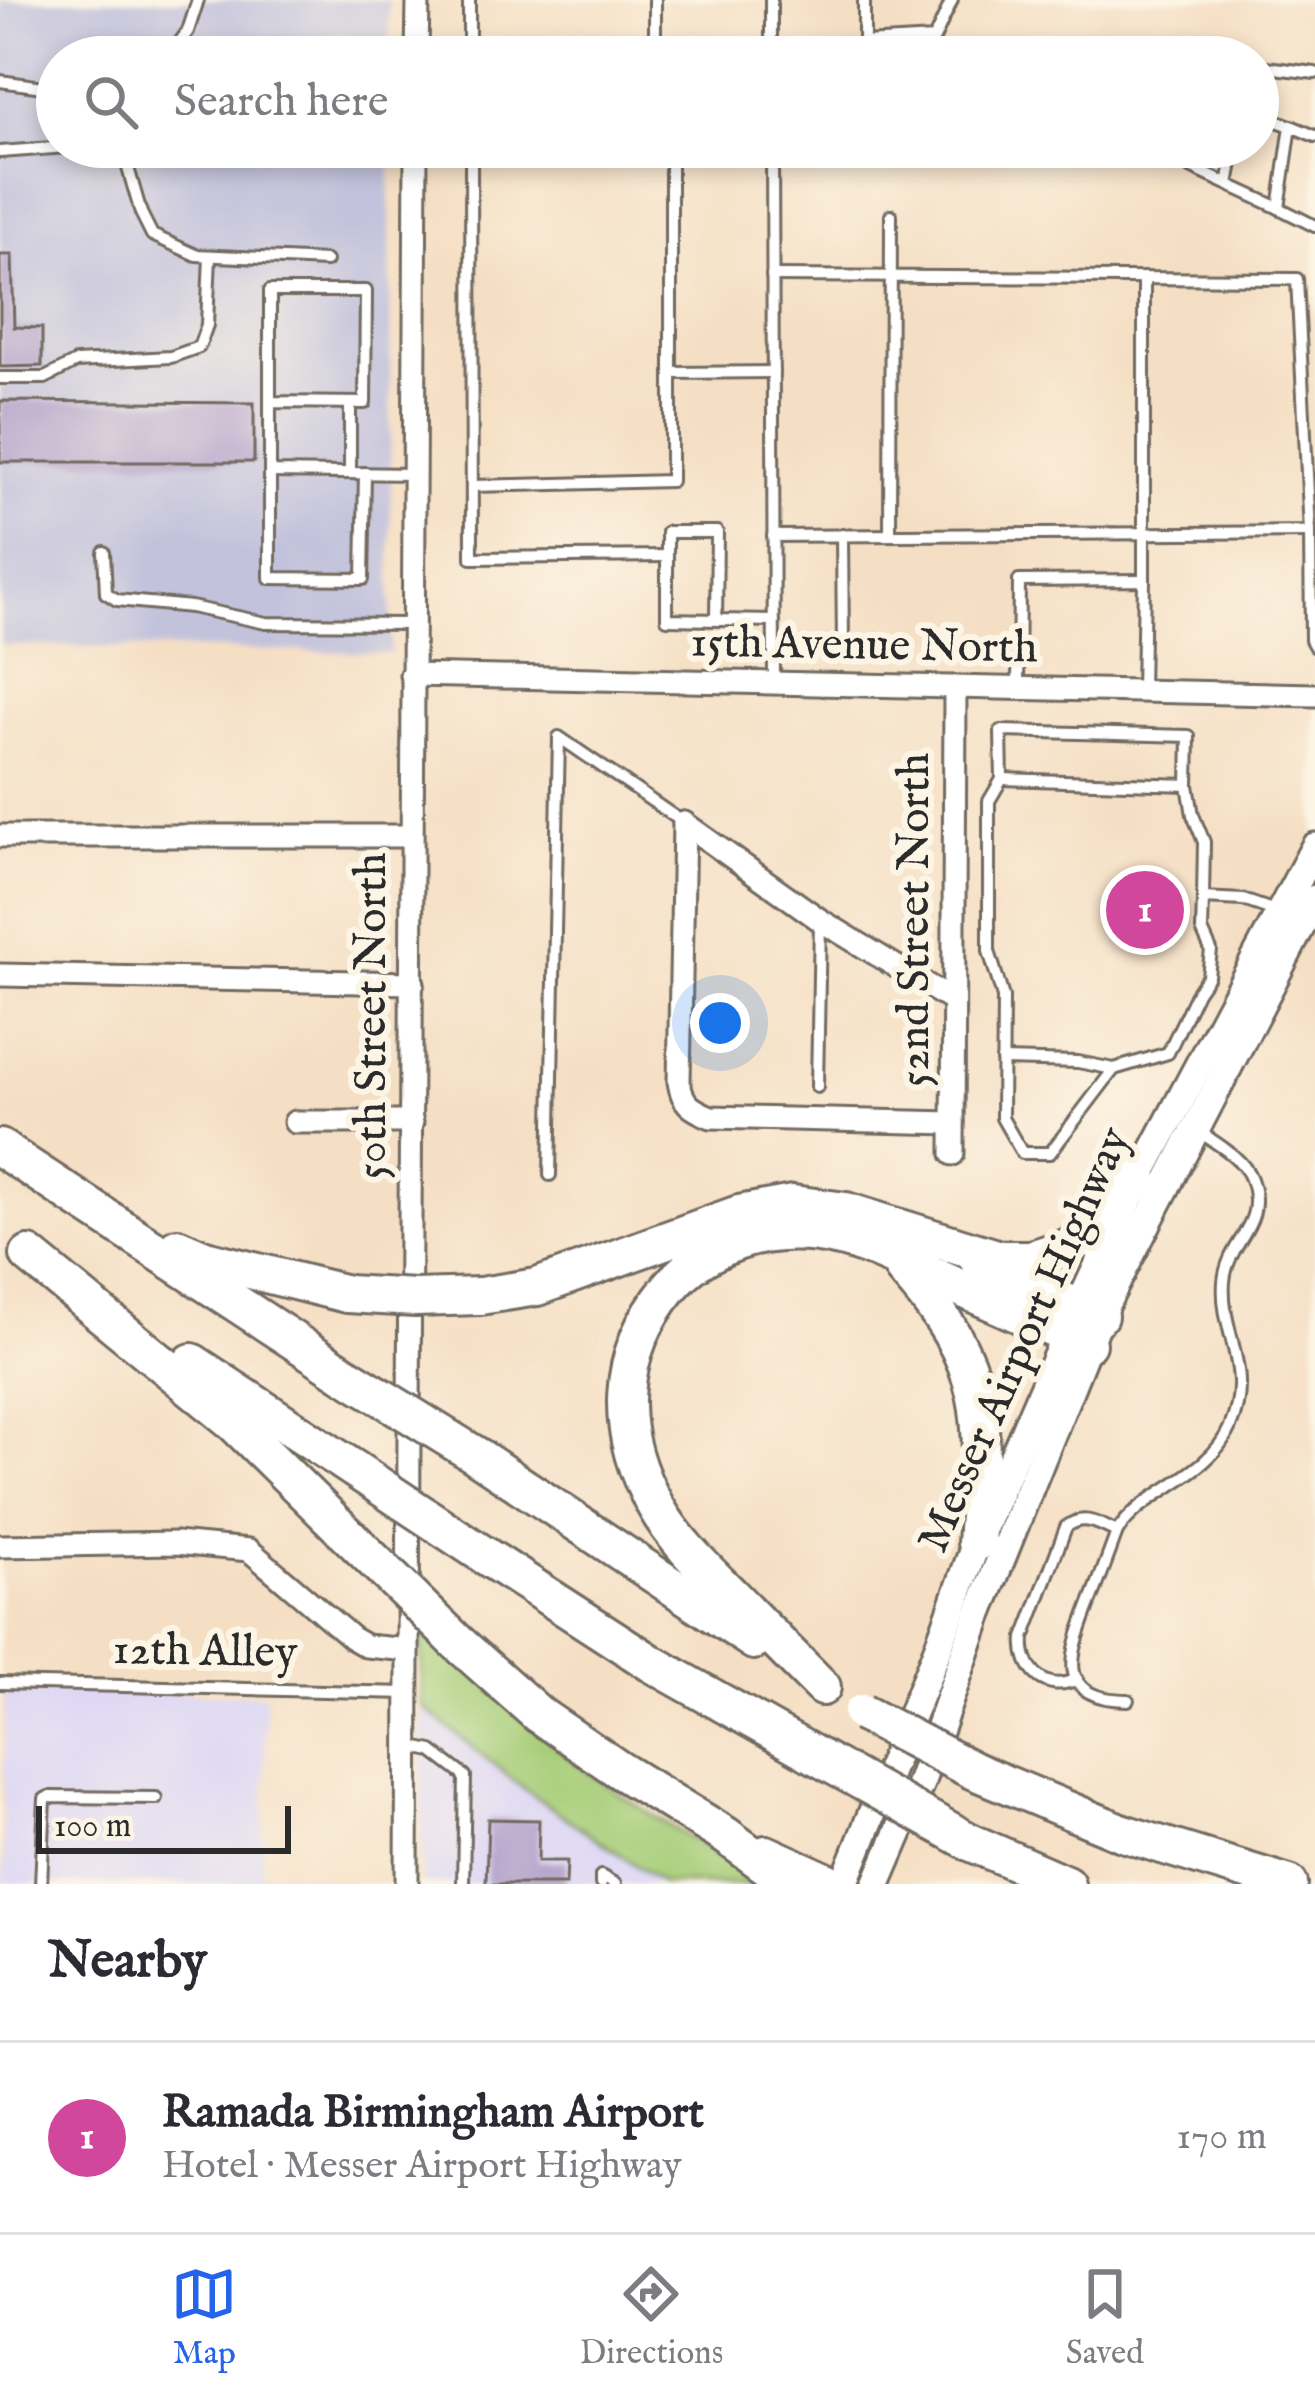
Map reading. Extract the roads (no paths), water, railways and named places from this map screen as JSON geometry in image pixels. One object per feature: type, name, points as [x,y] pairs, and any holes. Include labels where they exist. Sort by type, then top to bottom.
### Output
[{"type":"highway","points":[[0,1148],[477,1456],[862,1713],[974,1771],[1123,1833],[1289,1884]]},
{"type":"highway","points":[[104,1215],[205,1259],[347,1294],[480,1296],[537,1287],[740,1214],[794,1204],[846,1211],[1000,1259],[1030,1259],[1069,1247],[1103,1221],[1139,1178]]},
{"type":"highway","points":[[846,1211],[1083,1325]]},
{"type":"highway","points":[[822,1687],[691,1554],[656,1508],[634,1460],[625,1400],[628,1369],[638,1335],[654,1306],[706,1255],[774,1233],[815,1233],[846,1239],[1083,1325]]},
{"type":"highway","points":[[14,1246],[651,1663],[970,1843],[1066,1884]]},
{"type":"highway","points":[[14,1246],[231,1420],[457,1642],[539,1714],[725,1835],[787,1884]]},
{"type":"highway","points":[[893,1258],[931,1300],[967,1360],[979,1402],[982,1448],[976,1544]]},
{"type":"highway","points":[[725,1835],[832,1884]]},
{"type":"main road","name":"Messer Airport Highway","points":[[844,1884],[976,1544],[1184,1123],[1300,911],[1315,847]]},
{"type":"main road","name":"Messer Airport Highway","points":[[877,1884],[921,1781],[1139,1178],[1184,1123]]},
{"type":"street","points":[[417,36],[418,0]]},
{"type":"street","name":"50th Street North","points":[[407,1884],[416,168]]},
{"type":"street","name":"15th Avenue North","points":[[411,675],[1315,695]]},
{"type":"street","name":"52nd Street North","points":[[952,1154],[955,687]]},
{"type":"street","points":[[684,824],[820,920],[953,1001]]},
{"type":"street","points":[[684,824],[681,1098],[693,1110],[711,1117],[953,1123]]},
{"type":"street","points":[[0,836],[411,836]]},
{"type":"street","points":[[0,975],[412,983]]},
{"type":"street","points":[[295,1122],[412,1122]]},
{"type":"street","points":[[0,1546],[176,1543],[249,1550],[352,1638],[366,1646],[408,1650]]},
{"type":"lane","points":[[185,36],[198,0]]},
{"type":"lane","points":[[469,0],[469,36]]},
{"type":"lane","points":[[656,0],[656,36]]},
{"type":"lane","points":[[771,0],[772,36]]},
{"type":"lane","points":[[864,0],[864,36]]},
{"type":"lane","points":[[935,36],[952,0]]},
{"type":"lane","points":[[1279,69],[1315,73]]},
{"type":"lane","points":[[0,81],[36,86]]},
{"type":"lane","points":[[1279,122],[1315,136]]},
{"type":"lane","points":[[1279,208],[1291,126]]},
{"type":"lane","points":[[0,152],[36,149]]},
{"type":"lane","points":[[128,168],[152,235],[196,255],[326,261]]},
{"type":"lane","points":[[471,168],[472,558],[667,556]]},
{"type":"lane","points":[[472,486],[671,481],[671,168]]},
{"type":"lane","points":[[772,168],[774,683]]},
{"type":"lane","points":[[1194,168],[1315,226]]},
{"type":"lane","points":[[1228,184],[1231,168]]},
{"type":"lane","points":[[890,535],[891,215]]},
{"type":"lane","points":[[0,378],[45,378],[76,362],[171,357],[199,347],[207,325],[210,256]]},
{"type":"lane","points":[[772,276],[1315,279]]},
{"type":"lane","points":[[1142,691],[1144,278]]},
{"type":"lane","points":[[1297,279],[1311,502],[1311,640],[1315,647]]},
{"type":"lane","points":[[270,402],[365,403],[366,291],[270,291],[270,402],[270,472],[270,578],[363,579],[365,473]]},
{"type":"lane","points":[[671,374],[772,372]]},
{"type":"lane","points":[[350,403],[350,473]]},
{"type":"lane","points":[[270,472],[413,474]]},
{"type":"lane","points":[[716,620],[717,532],[667,532],[667,619],[716,620],[774,621]]},
{"type":"lane","points":[[773,536],[1310,532]]},
{"type":"lane","points":[[842,535],[843,646]]},
{"type":"lane","points":[[104,552],[106,592],[118,600],[191,607],[266,623],[412,624]]},
{"type":"lane","points":[[1018,688],[1019,581],[1144,580]]},
{"type":"lane","points":[[1002,1060],[1078,1062],[1114,1069],[1168,1053],[1208,976],[1211,950],[1202,930],[1204,842],[1188,785],[1189,736],[1001,731],[1002,779],[989,801],[989,951],[1003,997],[1002,1060],[1002,1118],[1022,1153],[1050,1153],[1114,1069]]},
{"type":"lane","points":[[550,1175],[559,737],[684,824]]},
{"type":"lane","points":[[1002,779],[1188,785]]},
{"type":"lane","points":[[1203,898],[1300,911]]},
{"type":"lane","points":[[818,1087],[820,920]]},
{"type":"lane","points":[[1128,1700],[1096,1697],[1077,1678],[1071,1654],[1125,1519],[1211,1454],[1230,1427],[1238,1397],[1238,1359],[1223,1299],[1224,1276],[1256,1203],[1251,1179],[1240,1163],[1184,1123]]},
{"type":"lane","points":[[1077,1678],[1061,1685],[1038,1677],[1024,1653],[1024,1638],[1066,1527],[1082,1519],[1117,1532]]},
{"type":"lane","name":"12th Alley","points":[[0,1683],[408,1693]]},
{"type":"lane","points":[[408,1746],[432,1751],[465,1776],[463,1884]]},
{"type":"lane","points":[[41,1884],[45,1799],[156,1798]]},
{"type":"lane","points":[[601,1884],[601,1876],[615,1884]]},
{"type":"place","name":"Ramada Birmingham Airport","points":[[1145,910]]}]
